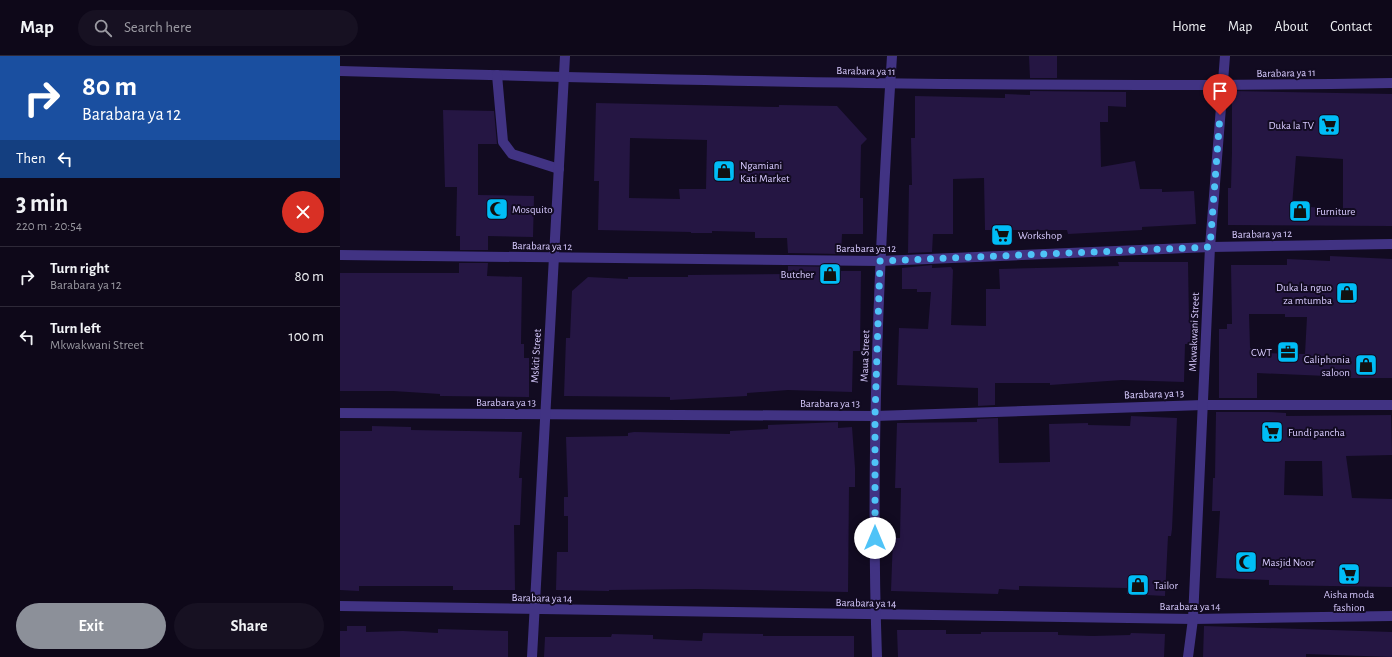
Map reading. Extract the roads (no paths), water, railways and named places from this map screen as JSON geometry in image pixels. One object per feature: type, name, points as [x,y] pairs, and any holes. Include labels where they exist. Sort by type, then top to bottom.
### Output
[{"type":"street","name":"Mskiti Street","points":[[532,657],[565,56]]},
{"type":"street","name":"Maua Street","points":[[877,657],[875,416],[880,261],[892,56]]},
{"type":"street","name":"Mkwakwani Street","points":[[1188,657],[1193,619],[1210,247],[1224,56]]},
{"type":"street","name":"Barabara ya 11","points":[[340,70],[497,75],[890,83],[1223,86],[1392,83]]},
{"type":"street","points":[[497,75],[503,142],[512,154],[559,169]]},
{"type":"street","name":"Barabara ya 12","points":[[340,255],[880,261],[1210,247],[1392,244]]},
{"type":"street","name":"Barabara ya 13","points":[[340,413],[875,416],[1203,405],[1392,405]]},
{"type":"street","name":"Barabara ya 14","points":[[340,606],[1193,619],[1392,616]]},
{"type":"place","name":"Duka la TV","points":[[1329,125]]},
{"type":"place","name":"Ngamiani Kati Market","points":[[724,171]]},
{"type":"place","name":"Mosquito","points":[[497,209]]},
{"type":"place","name":"Furniture","points":[[1300,211]]},
{"type":"place","name":"Workshop","points":[[1002,235]]},
{"type":"place","name":"Butcher","points":[[830,274]]},
{"type":"place","name":"Duka la nguo za mtumba","points":[[1347,293]]},
{"type":"place","name":"CWT","points":[[1288,352]]},
{"type":"place","name":"Caliphonia saloon","points":[[1366,365]]},
{"type":"place","name":"Fundi pancha","points":[[1272,432]]},
{"type":"place","name":"Masjid Noor","points":[[1246,562]]},
{"type":"place","name":"Aisha moda fashion","points":[[1349,574]]},
{"type":"place","name":"Tailor","points":[[1138,585]]}]
